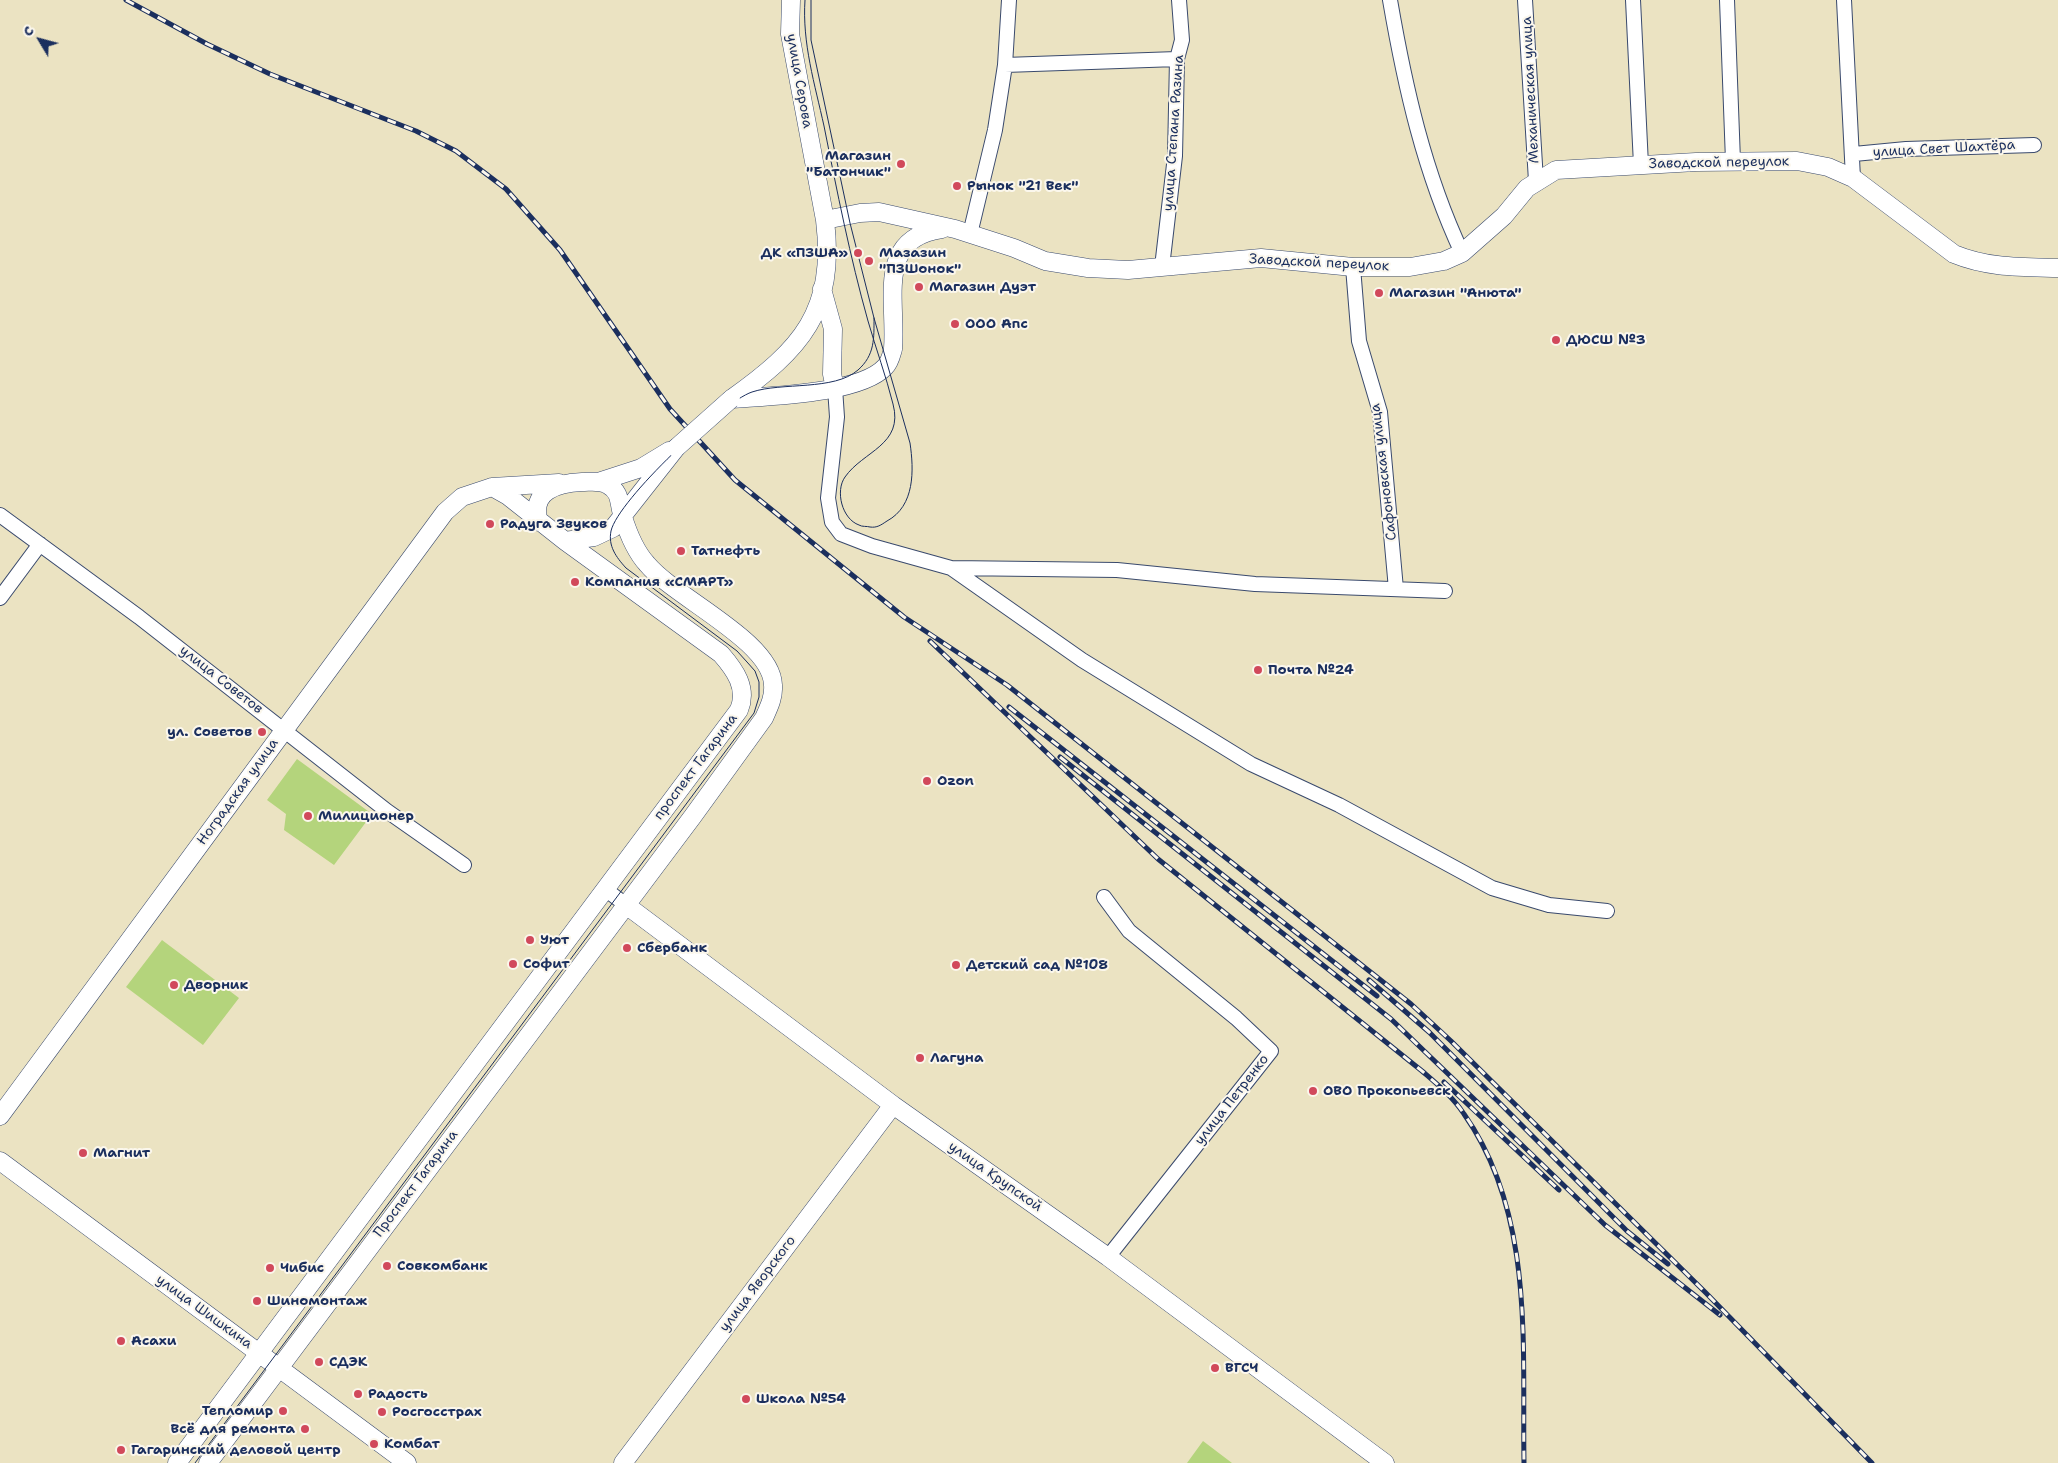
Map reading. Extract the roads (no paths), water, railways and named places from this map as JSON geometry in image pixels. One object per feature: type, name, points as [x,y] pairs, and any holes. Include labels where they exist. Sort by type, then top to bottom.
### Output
[{"type":"main road","name":"улица Серова","points":[[676,448],[731,399],[773,368],[793,348],[812,318],[822,289],[827,260],[824,220],[792,48],[791,0]]},
{"type":"main road","name":"Заводской переулок","points":[[824,220],[860,212],[879,212],[950,228],[1014,248],[1045,261],[1088,268],[1128,270],[1261,258],[1352,267],[1410,267],[1444,261],[1462,253],[1504,216],[1527,188],[1556,170],[1641,164],[1797,161],[1828,167],[1853,178],[1954,254],[1971,261],[2002,267],[2058,268]]},
{"type":"main road","points":[[731,399],[835,388],[859,382],[886,366],[893,349],[893,273],[897,260],[913,237],[927,231],[950,228]]},
{"type":"main road","points":[[822,289],[833,329],[832,374],[835,388]]},
{"type":"main road","points":[[539,522],[536,512],[540,498],[549,490],[562,483],[600,481],[641,468],[676,448]]},
{"type":"main road","points":[[492,487],[508,496],[565,541],[587,539],[608,532],[676,448]]},
{"type":"main road","points":[[600,481],[619,494],[622,516]]},
{"type":"main road","name":"Ноградская улица","points":[[0,1116],[445,512],[462,497],[492,487],[562,483]]},
{"type":"main road","name":"проспект Гагарина","points":[[622,516],[636,547],[647,565],[664,581],[743,638],[763,659],[774,684],[771,703],[764,718],[626,905]]},
{"type":"main road","name":"проспект Гагарина","points":[[565,541],[715,648],[735,672],[743,692],[739,710],[572,933]]},
{"type":"main road","name":"улица Крупской","points":[[626,905],[893,1105],[1108,1257],[1385,1463]]},
{"type":"main road","name":"Проспект Гагарина","points":[[208,1463],[626,905]]},
{"type":"main road","name":"Проспект Гагарина","points":[[177,1463],[572,933]]},
{"type":"main road","name":"улица Яворского","points":[[623,1463],[893,1105]]},
{"type":"main road","name":"улица Шишкина","points":[[0,1161],[279,1366],[407,1463]]},
{"type":"street","points":[[970,234],[995,130],[1005,64],[1010,0]]},
{"type":"street","name":"улица Степана Разина","points":[[1162,267],[1175,156],[1177,60],[1182,40],[1179,0]]},
{"type":"street","points":[[1390,0],[1403,79],[1428,168],[1462,253]]},
{"type":"street","name":"Механическая улица","points":[[1526,0],[1536,181]]},
{"type":"street","points":[[1634,0],[1641,164]]},
{"type":"street","points":[[1727,0],[1733,161]]},
{"type":"street","name":"улица Свет Шахтёра","points":[[1844,0],[1854,154],[1853,178]]},
{"type":"street","points":[[1005,64],[1177,60]]},
{"type":"street","name":"улица Свет Шахтёра","points":[[1854,154],[1906,149],[2034,145]]},
{"type":"street","name":"Сафоновская улица","points":[[1352,267],[1359,341],[1380,412],[1396,589]]},
{"type":"street","points":[[835,388],[836,417],[828,498],[832,522],[841,534],[850,538],[920,561],[951,568],[1117,570],[1254,584],[1445,591]]},
{"type":"street","name":"улица Советов","points":[[0,515],[139,617],[387,811],[464,865]]},
{"type":"street","points":[[0,598],[40,544]]},
{"type":"street","points":[[951,568],[1082,660],[1251,764],[1338,806],[1492,888],[1549,905],[1607,911]]},
{"type":"street","name":"улица Крупской","points":[[605,889],[626,905]]},
{"type":"street","name":"улица Петренко","points":[[1104,898],[1129,931],[1236,1018],[1271,1051],[1108,1257]]},
{"type":"tram line","points":[[805,0],[807,48],[844,224],[855,273],[893,404],[895,418],[893,429],[887,438],[853,468],[842,483],[842,504],[848,517],[860,526],[875,527],[883,524],[896,514],[908,497],[912,476],[910,443],[874,318],[850,223],[811,40],[811,0]]},
{"type":"tram line","points":[[195,1463],[754,713],[759,697],[759,682],[755,671],[737,651],[626,568],[616,555],[610,536],[618,517],[651,476],[673,454],[696,432],[738,400],[752,392],[764,389],[836,381],[848,377],[858,370],[871,352],[874,318]]},
{"type":"railway","points":[[126,0],[207,44],[270,74],[416,131],[456,151],[506,189],[560,250],[670,409],[735,480],[904,617],[1007,685],[1411,1004],[1451,1041],[1706,1293],[1872,1463]]},
{"type":"railway","points":[[930,641],[1158,859],[1422,1071],[1445,1091],[1460,1108],[1487,1153],[1503,1195],[1514,1238],[1520,1282],[1523,1328],[1524,1463]]},
{"type":"railway","points":[[1009,707],[1377,996]]},
{"type":"railway","points":[[1060,757],[1391,1019],[1605,1225],[1720,1315]]},
{"type":"railway","points":[[1369,980],[1429,1032],[1627,1231],[1668,1264]]},
{"type":"railway","points":[[1444,1082],[1559,1190]]},
{"type":"place","name":"Магазин \"Батончик\"","points":[[901,164]]},
{"type":"place","name":"Рынок \"21 Век\"","points":[[957,186]]},
{"type":"place","name":"ДК «ПЗША»","points":[[858,253]]},
{"type":"place","name":"Мазазин \"ПЗШонок\"","points":[[869,261]]},
{"type":"place","name":"Магазин Дуэт","points":[[919,287]]},
{"type":"place","name":"Магазин \"Анюта\"","points":[[1379,293]]},
{"type":"place","name":"ООО Апс","points":[[955,324]]},
{"type":"place","name":"ДЮСШ №3","points":[[1556,340]]},
{"type":"place","name":"Радуга Звуков","points":[[490,524]]},
{"type":"place","name":"Татнефть","points":[[681,551]]},
{"type":"place","name":"Компания «СМАРТ»","points":[[575,582]]},
{"type":"place","name":"Почта №24","points":[[1258,670]]},
{"type":"place","name":"ул. Советов","points":[[262,732]]},
{"type":"place","name":"Ozon","points":[[927,781]]},
{"type":"place","name":"Милиционер","points":[[308,816]]},
{"type":"place","name":"Уют","points":[[530,940]]},
{"type":"place","name":"Сбербанк","points":[[627,948]]},
{"type":"place","name":"Софит","points":[[513,964]]},
{"type":"place","name":"Детский сад №108","points":[[956,965]]},
{"type":"place","name":"Дворник","points":[[174,985]]},
{"type":"place","name":"Лагуна","points":[[920,1058]]},
{"type":"place","name":"ОВО Прокопьевск","points":[[1313,1091]]},
{"type":"place","name":"Магнит","points":[[83,1153]]},
{"type":"place","name":"Совкомбанк","points":[[387,1266]]},
{"type":"place","name":"Чибис","points":[[270,1268]]},
{"type":"place","name":"Шиномонтаж","points":[[257,1301]]},
{"type":"place","name":"Асахи","points":[[121,1341]]},
{"type":"place","name":"СДЭК","points":[[319,1362]]},
{"type":"place","name":"ВГСЧ","points":[[1215,1368]]},
{"type":"place","name":"Радость","points":[[358,1394]]},
{"type":"place","name":"Школа №54","points":[[746,1399]]},
{"type":"place","name":"Тепломир","points":[[283,1411]]},
{"type":"place","name":"Росгосстрах","points":[[382,1412]]},
{"type":"place","name":"Всё для ремонта","points":[[305,1429]]},
{"type":"place","name":"Комбат","points":[[374,1444]]},
{"type":"place","name":"Гагаринский деловой центр","points":[[121,1450]]}]
